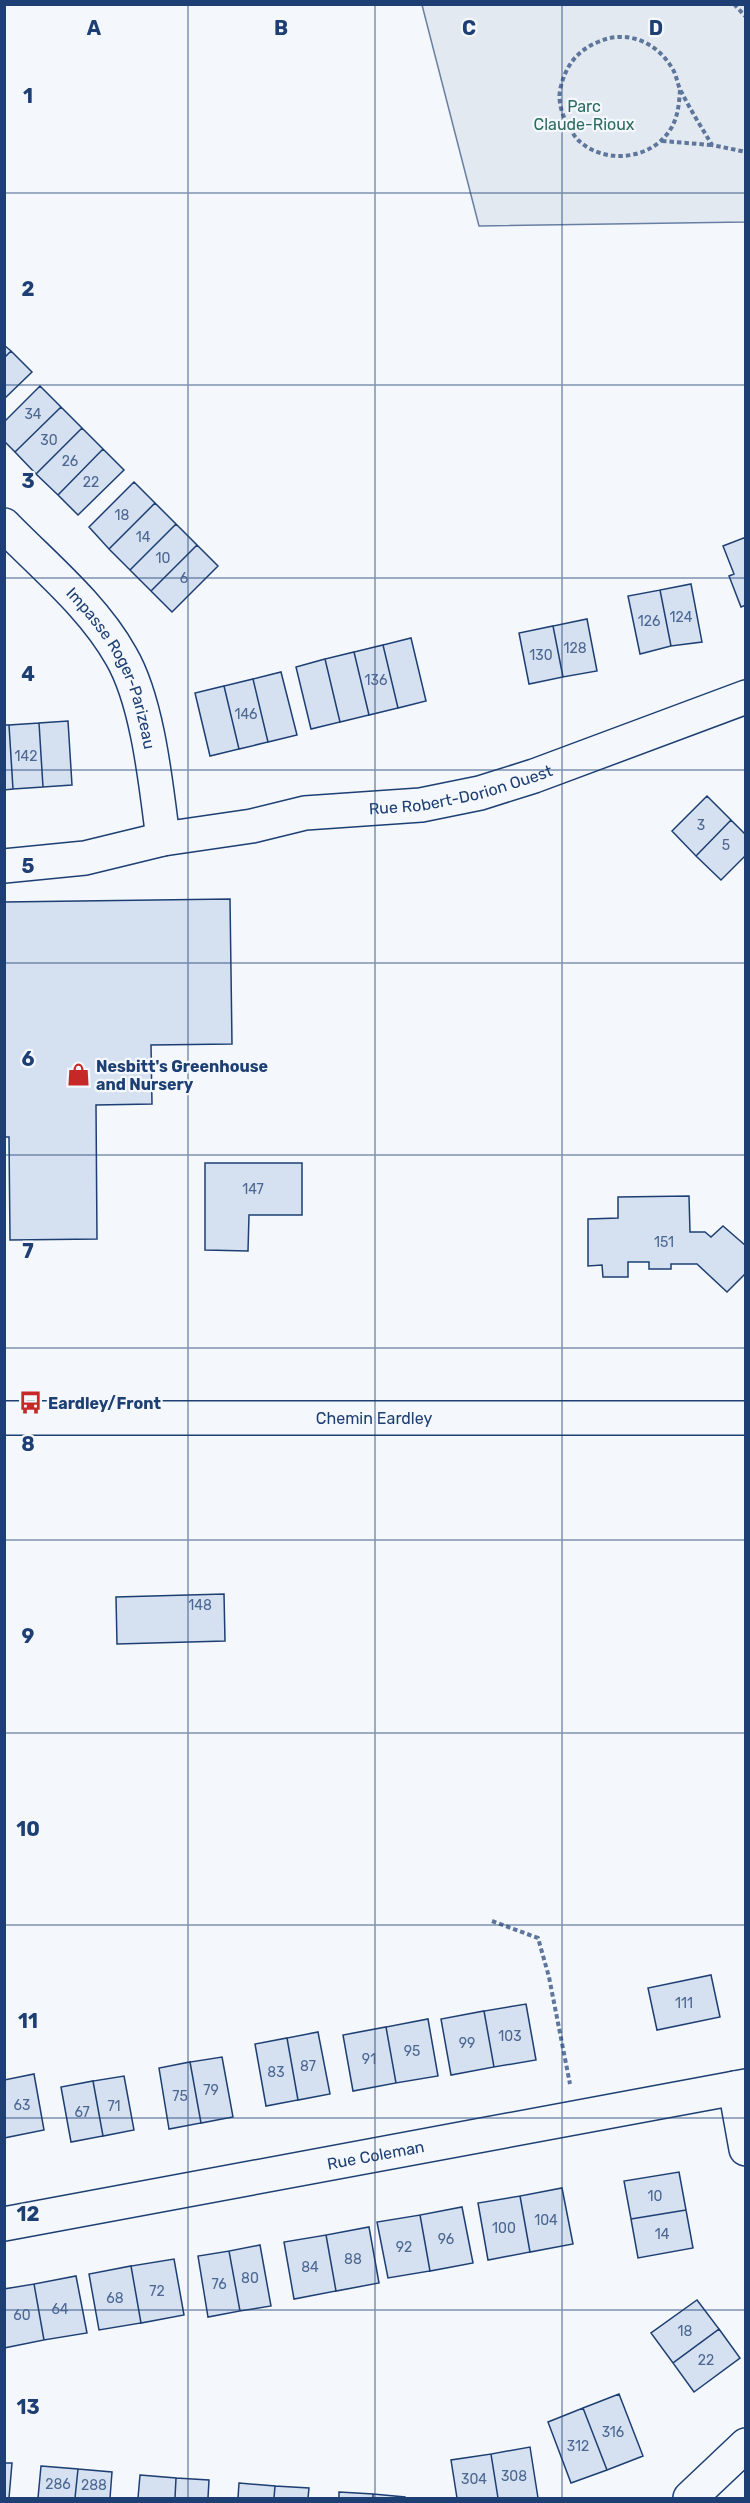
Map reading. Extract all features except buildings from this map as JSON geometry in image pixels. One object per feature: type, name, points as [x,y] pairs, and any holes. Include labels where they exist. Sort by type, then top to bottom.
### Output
[{"type":"street","name":"Impasse Roger-Parizeau","points":[[4,525],[79,601],[121,656],[138,696],[156,786],[163,839]]},
{"type":"street","name":"Rue Robert-Dorion Ouest","points":[[4,866],[85,858],[163,839],[252,826],[305,813],[421,805],[480,793],[742,706]]},
{"type":"street","name":"Chemin Eardley","points":[[4,1418],[746,1418]]},
{"type":"street","name":"Rue Coleman","points":[[4,2224],[740,2087]]},
{"type":"street","points":[[740,2087],[746,2150]]},
{"type":"street","points":[[690,2499],[746,2445]]},
{"type":"path","points":[[734,4],[746,17]]},
{"type":"path","points":[[680,90],[679,110],[671,129],[661,141],[645,152],[615,157],[595,152],[577,140],[562,116],[560,95],[564,75],[574,57],[586,47],[606,38],[627,37],[648,43],[662,53],[674,70],[680,90],[712,145]]},
{"type":"path","points":[[661,141],[712,145],[746,152]]},
{"type":"path","points":[[492,1921],[538,1938],[549,1977],[577,2118]]},
{"type":"green space","name":"Parc Claude-Rioux","points":[[422,5],[745,5],[745,222],[479,226]]},
{"type":"place","name":"Nesbitt's Greenhouse and Nursery","points":[[78,1075]]},
{"type":"place","name":"Eardley/Front","points":[[30,1403]]}]
